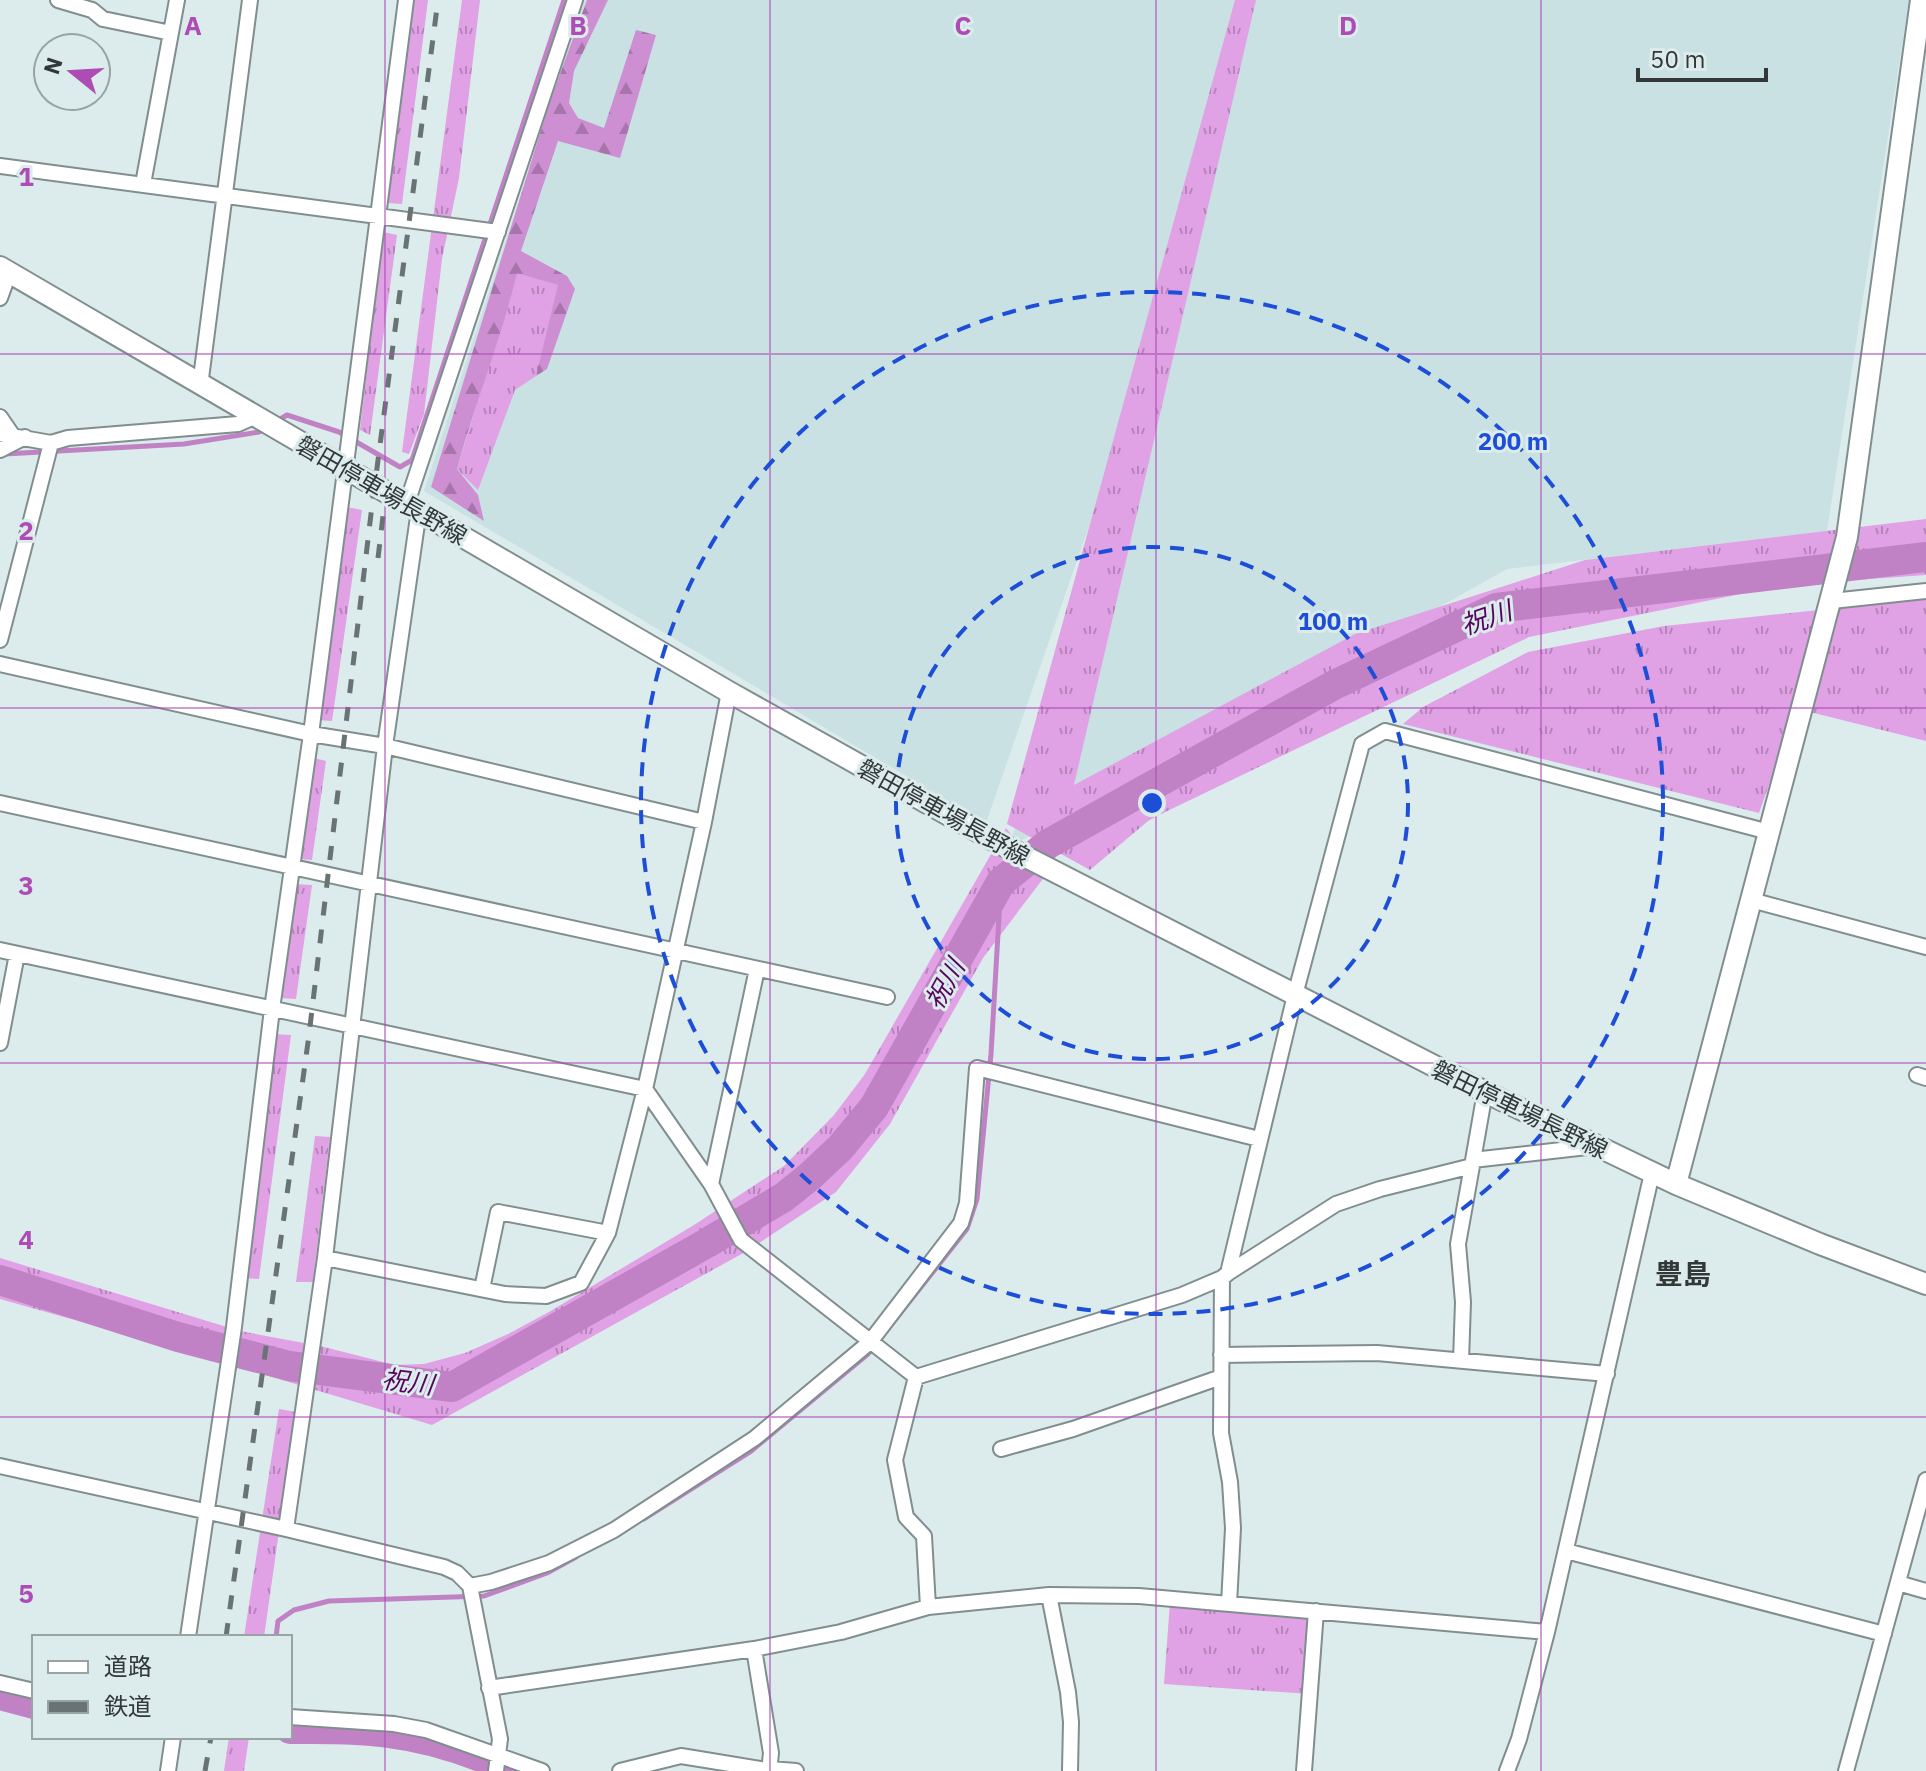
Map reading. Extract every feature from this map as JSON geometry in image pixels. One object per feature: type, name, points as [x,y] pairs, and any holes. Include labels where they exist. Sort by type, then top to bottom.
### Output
[{"type":"main road","points":[[1676,1184],[1847,537],[1921,35],[1921,0]]},
{"type":"main road","name":"磐田停車場長野線","points":[[5,270],[729,692],[1008,848],[1485,1092],[1652,1173],[1820,1244],[1926,1284]]},
{"type":"street","points":[[58,0],[92,10],[103,19],[171,33]]},
{"type":"street","points":[[143,184],[177,0]]},
{"type":"street","points":[[200,386],[250,0]]},
{"type":"street","points":[[188,1635],[234,1327],[272,1009],[311,734],[406,0]]},
{"type":"street","points":[[286,1529],[325,1258],[413,507],[498,232],[575,0]]},
{"type":"street","points":[[0,166],[498,232]]},
{"type":"street","points":[[0,298],[5,270]]},
{"type":"street","points":[[0,417],[13,436],[51,443],[68,438],[238,424],[256,416]]},
{"type":"street","points":[[0,450],[13,436]]},
{"type":"street","points":[[0,640],[51,443]]},
{"type":"street","points":[[0,569],[17,573]]},
{"type":"street","points":[[1833,598],[1926,591]]},
{"type":"street","points":[[0,664],[311,734],[385,746],[704,822]]},
{"type":"street","points":[[325,1258],[482,1289],[546,1296],[581,1283],[608,1233],[645,1089],[704,822],[729,692]]},
{"type":"street","points":[[1229,1604],[1233,1528],[1230,1482],[1221,1433],[1225,1276],[1362,744],[1385,731],[1769,832]]},
{"type":"street","points":[[0,803],[887,997]]},
{"type":"street","points":[[1751,900],[1926,947]]},
{"type":"street","points":[[0,950],[645,1089],[711,1184],[741,1240],[916,1377]]},
{"type":"street","points":[[0,1043],[17,954]]},
{"type":"street","points":[[711,1184],[757,969]]},
{"type":"street","points":[[470,1586],[549,1563],[614,1530],[755,1438],[870,1342],[961,1223],[967,1203],[977,1068],[1259,1139]]},
{"type":"street","points":[[1461,1361],[1463,1302],[1458,1244],[1485,1092]]},
{"type":"street","points":[[916,1377],[1182,1295],[1225,1276],[1336,1204],[1380,1189],[1472,1163],[1596,1146]]},
{"type":"street","points":[[1507,1771],[1519,1739],[1547,1632],[1652,1173]]},
{"type":"street","points":[[482,1289],[498,1212],[608,1233]]},
{"type":"street","points":[[1221,1355],[1377,1353],[1607,1374]]},
{"type":"street","points":[[916,1377],[895,1460],[906,1517],[924,1536],[928,1607]]},
{"type":"street","points":[[1001,1449],[1073,1429],[1221,1377]]},
{"type":"street","points":[[0,1466],[286,1529],[444,1567],[457,1573],[470,1586],[500,1739],[496,1771]]},
{"type":"street","points":[[1846,1771],[1926,1480]]},
{"type":"street","points":[[1566,1551],[1884,1634]]},
{"type":"street","points":[[1898,1583],[1926,1591]]},
{"type":"street","points":[[489,1688],[754,1649],[841,1632],[928,1607],[1049,1595],[1139,1596],[1547,1632]]},
{"type":"street","points":[[1049,1595],[1068,1692],[1070,1771]]},
{"type":"street","points":[[1304,1771],[1316,1611]]},
{"type":"street","points":[[754,1649],[771,1770]]},
{"type":"street","points":[[0,1683],[32,1691]]},
{"type":"street","points":[[292,1717],[394,1724],[426,1730],[542,1771]]},
{"type":"street","points":[[168,1771],[173,1739]]},
{"type":"street","points":[[620,1771],[681,1756],[796,1771]]},
{"type":"shaded area","points":[[584,0],[1242,0],[1150,350],[986,823],[424,491]]},
{"type":"shaded area","points":[[1251,0],[1909,0],[1827,531],[1507,569],[1008,848],[1166,382]]},
{"type":"green space","points":[[413,0],[428,0],[402,204],[387,203]]},
{"type":"green space","points":[[462,0],[480,0],[459,178],[442,259],[424,414],[409,454],[402,452]]},
{"type":"green space","points":[[587,0],[608,0],[574,71],[569,103],[578,118],[604,128],[636,30],[656,35],[620,158],[558,141],[521,251],[567,276],[575,289],[547,369],[536,376],[558,285],[517,273],[457,469],[478,495],[484,521],[431,487],[548,107]]},
{"type":"green space","points":[[1235,0],[1256,0],[1074,785],[1355,634],[1585,560],[1926,519],[1926,575],[1785,585],[1529,637],[1159,815],[1090,870],[1007,824]]},
{"type":"green space","points":[[383,232],[397,235],[370,435],[360,430]]},
{"type":"green space","points":[[517,272],[558,285],[556,311],[536,376],[515,390],[478,490],[457,469]]},
{"type":"green space","points":[[346,507],[362,510],[332,721],[317,720]]},
{"type":"green space","points":[[1926,591],[1926,741],[1802,710],[1824,628],[1759,813],[1403,724],[1423,707],[1528,652],[1664,626],[1829,609]]},
{"type":"green space","points":[[314,758],[326,761],[312,860],[299,859]]},
{"type":"green space","points":[[1006,828],[1045,876],[983,958],[890,1124],[836,1192],[747,1251],[432,1425],[0,1299],[0,1258],[240,1331],[320,1346],[395,1365],[424,1364],[465,1353],[508,1334],[694,1225],[784,1166],[834,1115],[865,1074]]},
{"type":"green space","points":[[295,884],[312,885],[296,999],[279,998]]},
{"type":"green space","points":[[273,1034],[291,1035],[259,1279],[240,1278]]},
{"type":"green space","points":[[315,1136],[330,1137],[313,1282],[296,1282]]},
{"type":"green space","points":[[279,1409],[296,1412],[264,1635],[244,1635]]},
{"type":"green space","points":[[1170,1602],[1316,1611],[1310,1694],[1164,1684]]},
{"type":"green space","points":[[229,1739],[249,1739],[244,1771],[224,1771]]},
{"type":"waterway","points":[[277,421],[287,415],[339,432],[400,467],[412,460],[564,0]]},
{"type":"waterway","points":[[5,454],[184,444],[265,429]]},
{"type":"waterway","name":"祝川","points":[[0,1280],[178,1337],[289,1366],[452,1387],[707,1243],[784,1197],[809,1177],[840,1148],[874,1107],[1001,882],[1048,844],[1336,684],[1496,608],[1926,557]]},
{"type":"waterway","points":[[644,1519],[750,1452],[868,1354],[967,1229],[977,1199],[991,1054],[1001,882]]},
{"type":"waterway","points":[[276,1635],[278,1621],[294,1610],[329,1601],[484,1596],[547,1573],[576,1557]]},
{"type":"waterway","points":[[0,1695],[32,1703]]},
{"type":"waterway","points":[[292,1729],[377,1731],[405,1735],[452,1747],[513,1771]]},
{"type":"railway","points":[[226,1635],[309,1035],[371,514],[438,0]]},
{"type":"railway","points":[[378,558],[386,491]]},
{"type":"railway","points":[[205,1771],[211,1739]]},
{"type":"district","name":"豊島","points":[[1683,1273]]}]
